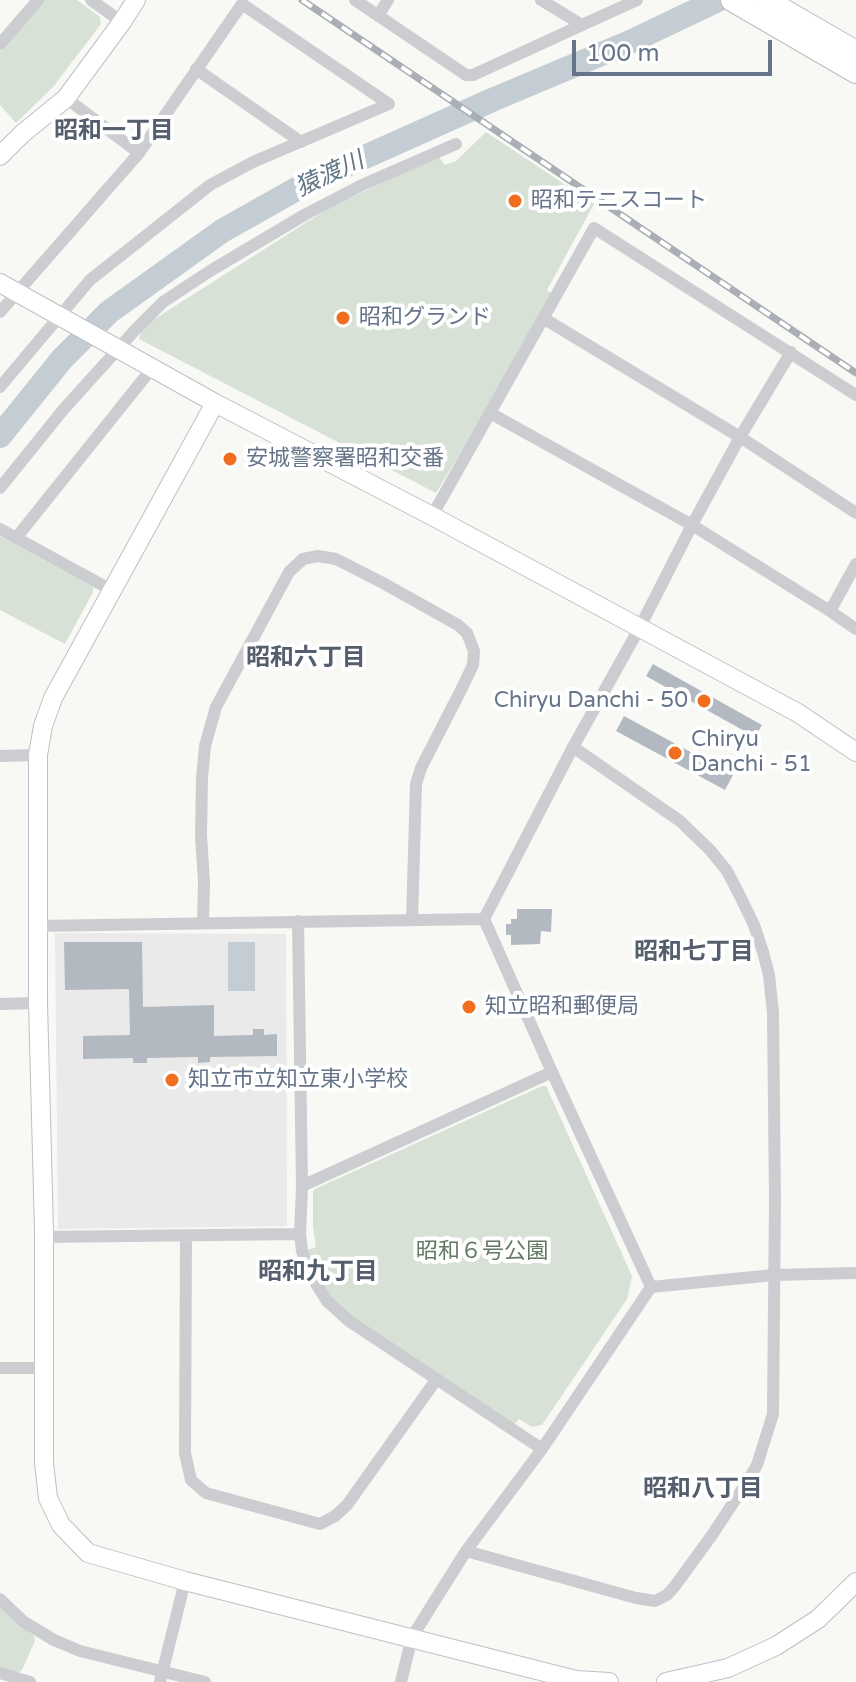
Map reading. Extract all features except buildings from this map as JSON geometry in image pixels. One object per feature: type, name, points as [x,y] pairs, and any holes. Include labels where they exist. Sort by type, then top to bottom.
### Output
[{"type":"highway","points":[[732,0],[766,7],[856,52]]},
{"type":"highway","points":[[766,7],[856,72]]},
{"type":"street","points":[[2,38],[38,0]]},
{"type":"street","points":[[91,0],[122,22]]},
{"type":"street","points":[[0,156],[66,98],[136,0]]},
{"type":"street","points":[[355,0],[466,75],[473,75],[637,0]]},
{"type":"street","points":[[378,16],[388,0]]},
{"type":"street","points":[[541,0],[582,25]]},
{"type":"street","points":[[0,312],[139,153],[242,4],[389,104],[253,162],[210,185],[90,280],[62,318],[0,387]]},
{"type":"street","points":[[196,69],[301,142]]},
{"type":"street","points":[[66,98],[139,153]]},
{"type":"street","points":[[0,488],[115,347],[163,302],[306,214],[362,185],[456,144]]},
{"type":"street","points":[[432,516],[594,228],[856,395]]},
{"type":"street","points":[[0,283],[215,403],[798,713],[856,752]]},
{"type":"street","points":[[543,318],[740,437],[856,513]]},
{"type":"street","points":[[484,919],[692,525],[791,352]]},
{"type":"street","points":[[16,538],[153,367]]},
{"type":"street","points":[[215,403],[53,698],[43,726],[38,755],[37,926],[44,1231],[44,1463],[48,1498],[61,1525],[88,1553],[185,1581],[576,1680],[609,1682]]},
{"type":"street","points":[[490,413],[692,525],[856,629]]},
{"type":"street","points":[[0,529],[113,591]]},
{"type":"street","points":[[203,922],[202,778],[205,746],[216,707],[289,572],[303,559],[318,556],[336,559],[458,625],[467,633],[474,651],[473,665],[421,768],[416,784],[412,920]]},
{"type":"street","points":[[830,611],[856,564]]},
{"type":"street","points":[[466,1551],[655,1601],[667,1595],[747,1482],[757,1465],[770,1427],[774,1399],[773,1013],[769,975],[754,925],[727,871],[710,850],[680,821],[573,747]]},
{"type":"street","points":[[0,756],[38,755]]},
{"type":"street","points":[[37,926],[484,919]]},
{"type":"street","points":[[484,919],[651,1287]]},
{"type":"street","points":[[298,921],[300,1234],[310,1274],[327,1301],[349,1321],[542,1449]]},
{"type":"street","points":[[0,1004],[38,1003]]},
{"type":"street","points":[[302,1186],[552,1072]]},
{"type":"street","points":[[42,1237],[300,1234]]},
{"type":"street","points":[[186,1237],[185,1453],[191,1480],[206,1493],[320,1524],[347,1505],[436,1380]]},
{"type":"street","points":[[651,1287],[774,1275],[856,1273]]},
{"type":"street","points":[[401,1682],[412,1637],[466,1551],[542,1449],[651,1287]]},
{"type":"street","points":[[0,1368],[43,1368]]},
{"type":"street","points":[[161,1677],[185,1581]]},
{"type":"street","points":[[669,1682],[728,1668],[776,1646],[818,1619],[856,1582]]},
{"type":"street","points":[[0,1599],[24,1622],[80,1651],[161,1677],[205,1682]]},
{"type":"street","points":[[0,1673],[30,1682]]},
{"type":"shaded area","name":"知立市立知立東小学校","points":[[55,933],[286,934],[287,1226],[58,1229]]},
{"type":"shaded area","points":[[228,942],[255,942],[255,991],[228,991]]},
{"type":"green space","points":[[44,0],[77,0],[100,17],[101,24],[53,87],[16,123],[0,105],[0,52]]},
{"type":"green space","name":"昭和グランド","points":[[486,132],[594,204],[547,290],[555,297],[436,493],[139,339],[142,327],[329,208],[438,156],[445,165],[456,161]]},
{"type":"green space","points":[[0,536],[93,587],[65,644],[0,610]]},
{"type":"green space","name":"昭和６号公園","points":[[546,1086],[632,1276],[627,1299],[542,1425],[532,1427],[519,1419],[514,1425],[354,1318],[329,1296],[315,1273],[307,1250],[316,1247],[313,1226],[315,1189]]},
{"type":"green space","points":[[0,1607],[34,1636],[35,1641],[22,1670],[17,1674],[0,1669]]},
{"type":"waterway","name":"猿渡川","points":[[0,436],[62,359],[109,312],[222,231],[309,182],[630,42],[718,0]]},
{"type":"railway","points":[[302,0],[856,373]]},
{"type":"place","name":"昭和テニスコート","points":[[515,201]]},
{"type":"place","name":"昭和グランド","points":[[343,318]]},
{"type":"place","name":"安城警察署昭和交番","points":[[230,459]]},
{"type":"place","name":"Chiryu Danchi - 50","points":[[704,701]]},
{"type":"place","name":"Chiryu Danchi - 51","points":[[675,753]]},
{"type":"place","name":"知立昭和郵便局","points":[[469,1007]]},
{"type":"place","name":"知立市立知立東小学校","points":[[172,1080]]},
{"type":"district","name":"昭和一丁目","points":[[114,132]]},
{"type":"district","name":"昭和六丁目","points":[[306,659]]},
{"type":"district","name":"昭和七丁目","points":[[694,953]]},
{"type":"district","name":"昭和九丁目","points":[[318,1273]]},
{"type":"district","name":"昭和八丁目","points":[[703,1490]]}]
